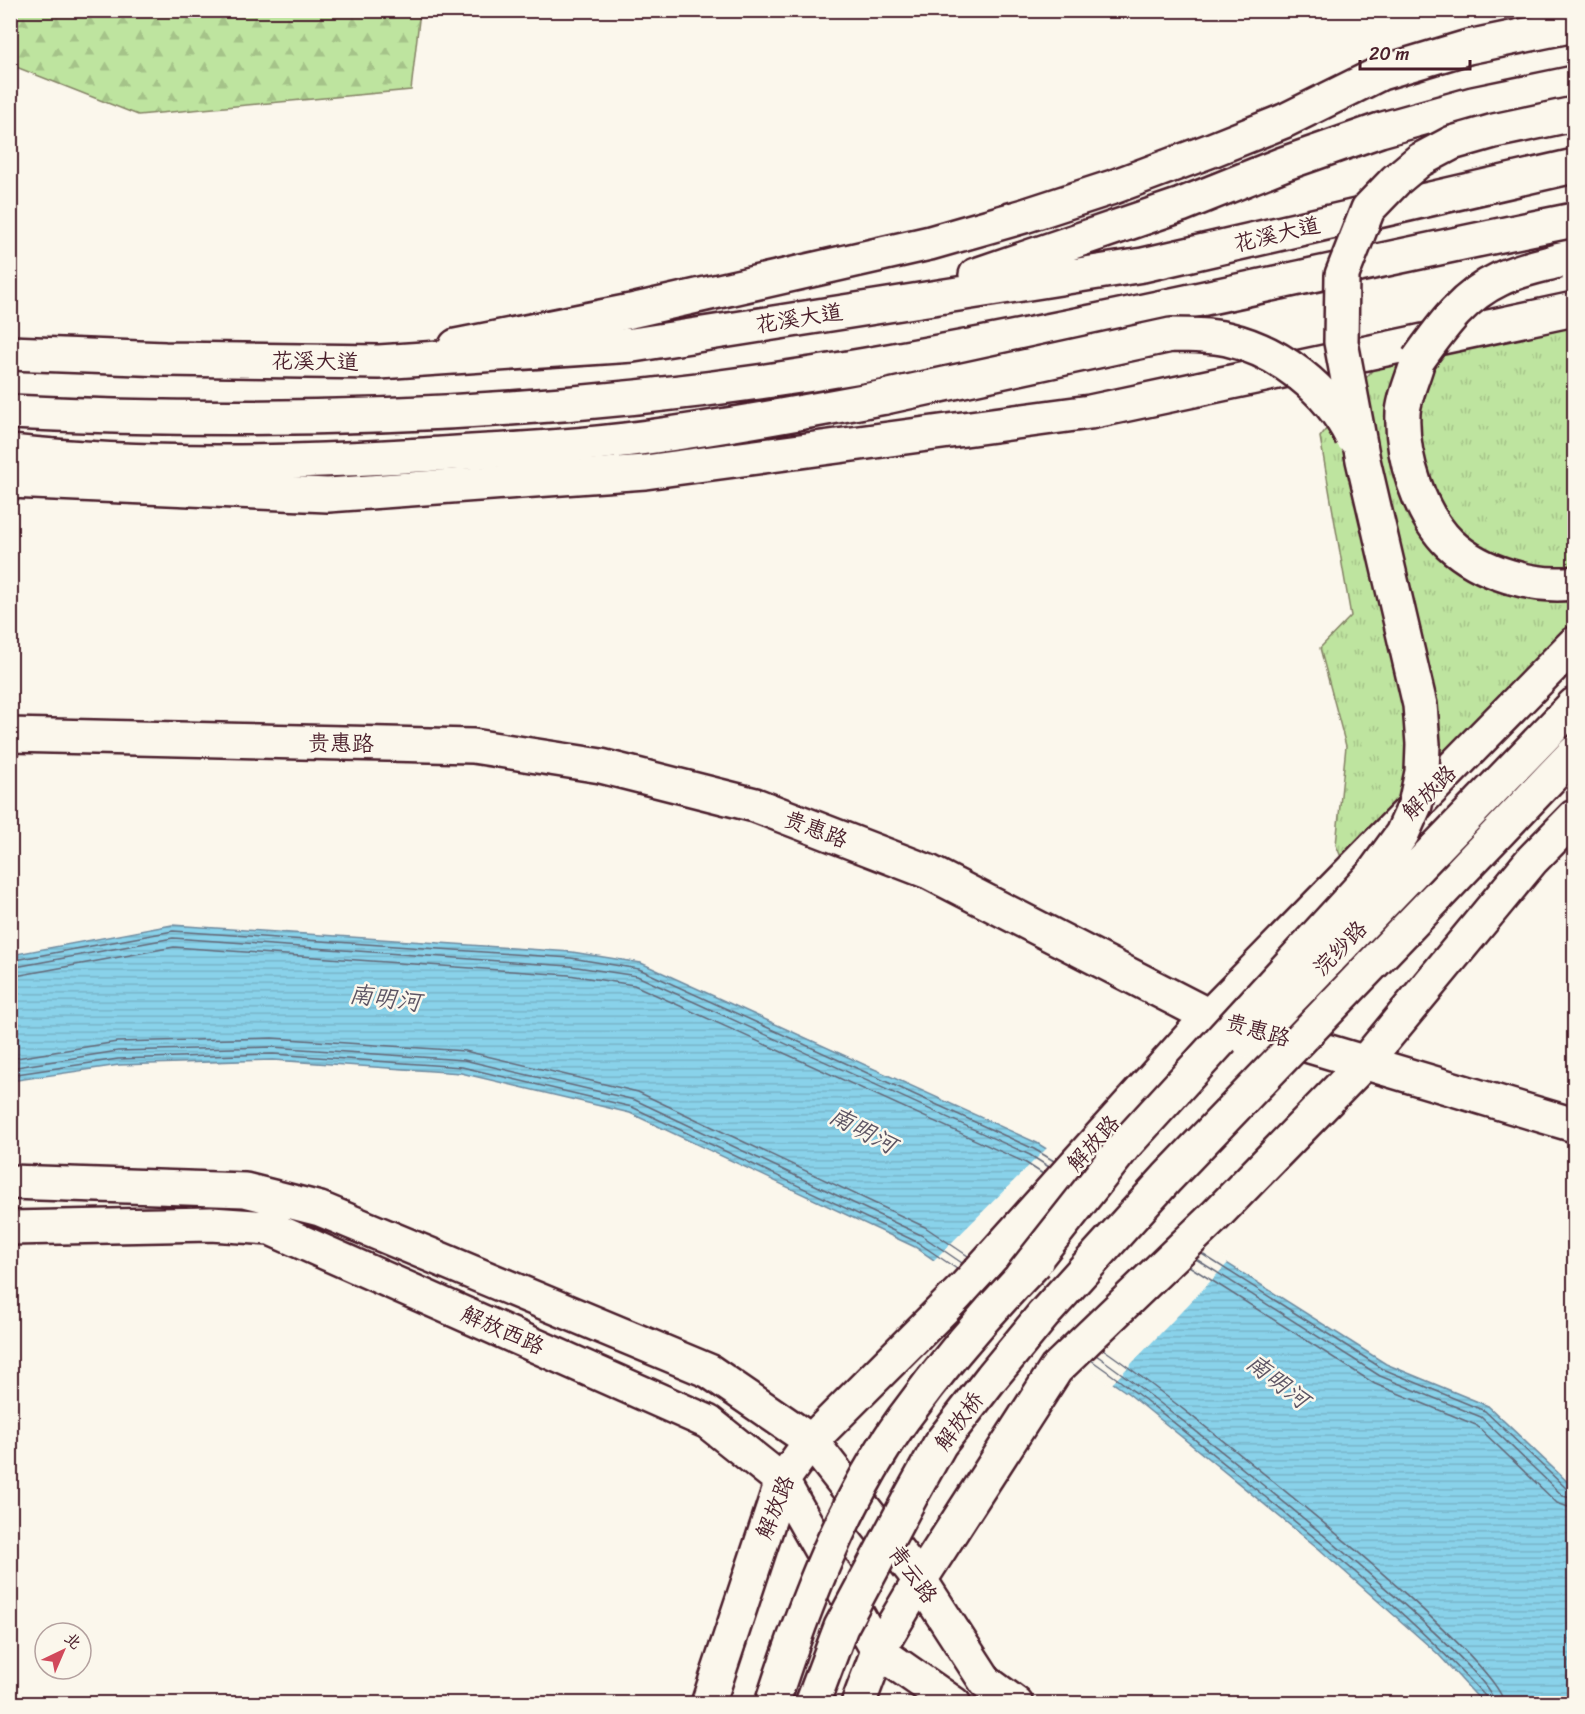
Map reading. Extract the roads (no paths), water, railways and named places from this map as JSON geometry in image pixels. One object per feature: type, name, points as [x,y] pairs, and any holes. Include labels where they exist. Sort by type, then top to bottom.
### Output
[{"type":"main road","points":[[379,362],[631,311],[930,243],[1024,216],[1167,167],[1284,121],[1381,73],[1468,47],[1575,25]]},
{"type":"main road","points":[[886,304],[1181,205],[1283,164],[1380,130],[1473,104],[1575,83]]},
{"type":"main road","points":[[1021,1277],[1125,1145],[1372,876],[1402,834],[1411,814],[1422,772],[1420,705],[1364,460],[1341,342],[1342,275],[1368,209],[1396,180],[1420,160],[1452,143],[1494,131],[1575,114]]},
{"type":"main road","name":"花溪大道","points":[[10,353],[165,359],[379,362],[633,345],[1143,265],[1575,166]]},
{"type":"main road","points":[[10,412],[140,418],[396,416],[513,410],[678,392],[863,366],[921,355],[1107,319],[1575,220]]},
{"type":"main road","points":[[1566,259],[1500,279],[1472,296],[1448,318],[1418,360],[1403,412],[1408,463],[1421,502],[1450,544],[1486,567],[1515,577],[1554,586],[1575,584]]},
{"type":"main road","points":[[10,481],[328,495],[645,472],[1090,412],[1575,309]]},
{"type":"main road","points":[[10,452],[135,461],[326,461],[498,450],[646,437],[885,397],[1171,335],[1203,335],[1227,339],[1257,349],[1279,360],[1308,381],[1333,405],[1364,460]]},
{"type":"main road","name":"解放路","points":[[708,1704],[782,1480],[811,1441],[965,1287],[1209,1016],[1575,644]]},
{"type":"main road","name":"浣纱路","points":[[1105,1192],[1575,705]]},
{"type":"main road","name":"贵惠路","points":[[10,735],[473,746],[601,766],[755,806],[929,872],[1209,1016],[1575,1125]]},
{"type":"main road","name":"浣纱路","points":[[1167,1178],[1575,753]]},
{"type":"main road","points":[[858,1704],[878,1651],[920,1580],[1056,1369],[1215,1216],[1365,1062],[1532,860],[1575,817]]},
{"type":"main road","name":"解放桥","points":[[812,1704],[841,1627],[940,1444],[1043,1315],[1167,1178]]},
{"type":"main road","name":"解放西路","points":[[10,1182],[244,1190],[320,1209],[709,1371],[811,1441]]},
{"type":"main road","name":"解放桥","points":[[772,1704],[792,1642],[825,1561],[860,1490],[903,1419],[1021,1277],[1105,1192]]},
{"type":"main road","name":"解放西路","points":[[10,1228],[211,1224],[270,1228],[708,1422],[782,1480],[878,1651]]},
{"type":"main road","name":"青云路","points":[[811,1441],[920,1580],[986,1682],[1016,1704]]},
{"type":"main road","points":[[878,1651],[954,1704]]},
{"type":"water","name":"南明河","points":[[172,925],[572,952],[641,963],[1037,1143],[1386,1364],[1488,1406],[1574,1488],[1574,1703],[1483,1703],[1438,1654],[1318,1548],[1129,1394],[915,1247],[630,1113],[461,1073],[273,1060],[119,1065],[11,1081],[11,955]]}]
